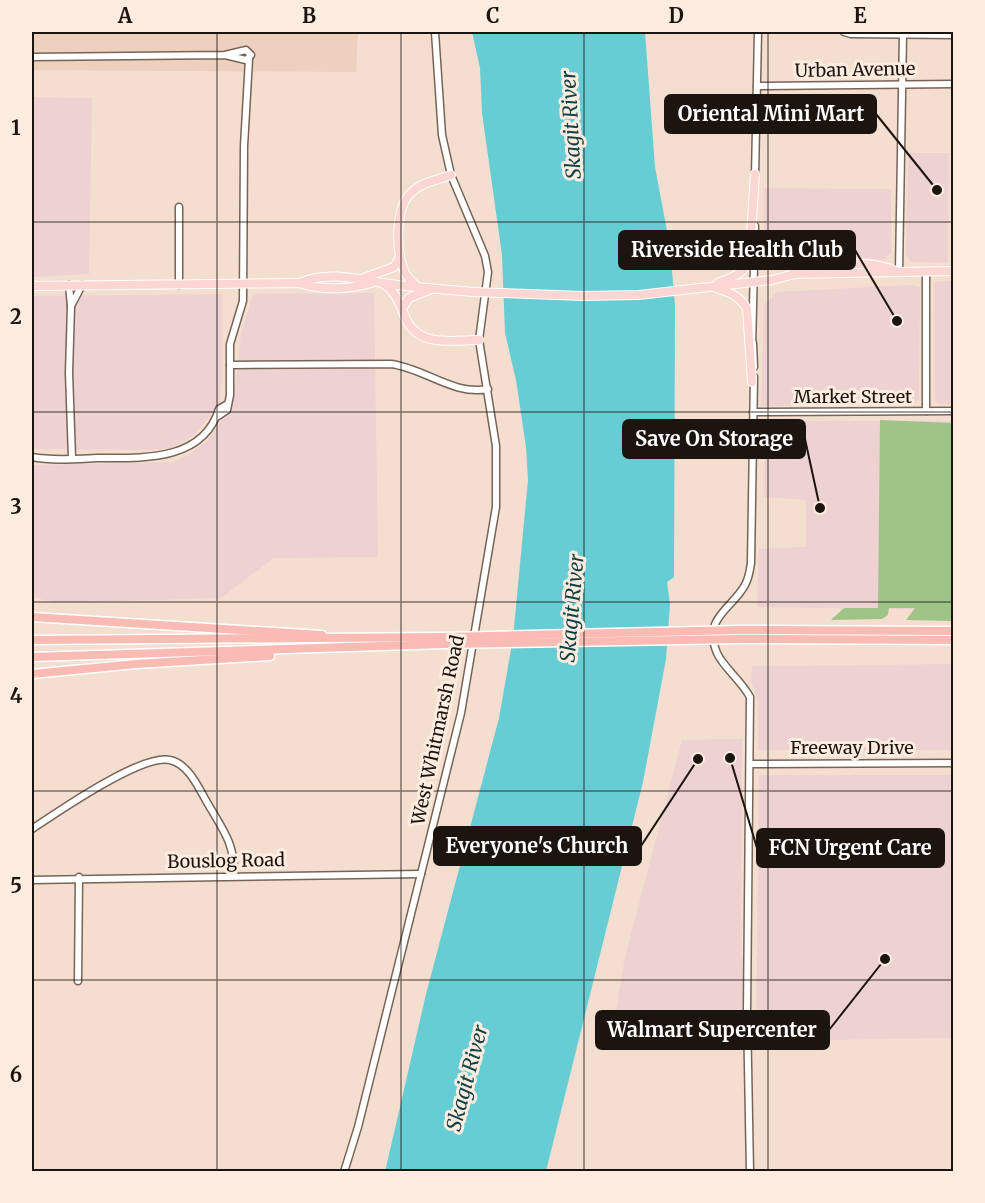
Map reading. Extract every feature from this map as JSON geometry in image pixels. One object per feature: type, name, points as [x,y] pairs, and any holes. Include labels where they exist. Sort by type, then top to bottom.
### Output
[{"type":"highway","points":[[32,617],[231,628],[358,638]]},
{"type":"highway","points":[[32,640],[358,638],[445,641],[739,635],[953,634]]},
{"type":"highway","points":[[32,674],[445,641]]},
{"type":"highway","points":[[32,657],[402,646]]},
{"type":"main road","points":[[711,286],[743,270],[750,260],[751,209],[755,174]]},
{"type":"main road","points":[[418,287],[406,274],[400,257],[400,215],[407,197],[425,184],[450,175]]},
{"type":"main road","points":[[363,278],[394,267],[400,257]]},
{"type":"main road","points":[[754,265],[820,262],[887,266],[899,272]]},
{"type":"main road","points":[[299,283],[313,277],[363,278],[418,287],[473,292],[583,296],[639,295],[772,280],[823,267],[852,265]]},
{"type":"main road","points":[[792,274],[954,271]]},
{"type":"main road","points":[[32,286],[299,283],[324,288],[357,287],[379,282],[393,291],[403,307],[410,326],[423,337],[436,340],[479,340]]},
{"type":"main road","points":[[711,286],[732,293],[742,301],[747,309],[753,384]]},
{"type":"main road","points":[[403,307],[409,298],[432,288]]},
{"type":"street","name":"West Whitmarsh Road","points":[[344,1172],[358,1127],[461,713],[496,507],[498,474],[488,389],[479,340],[488,272],[485,256],[450,175],[442,135],[435,32]]},
{"type":"street","points":[[750,1172],[747,1025],[750,697],[742,682],[717,652],[714,634],[717,616],[745,585],[751,562],[758,32]]},
{"type":"street","points":[[844,32],[954,35]]},
{"type":"street","points":[[899,272],[903,34]]},
{"type":"street","points":[[32,57],[225,55],[244,57],[248,76],[244,146],[243,301],[230,344],[230,394],[226,410],[218,416],[201,438],[175,453],[138,458],[32,457]]},
{"type":"street","name":"Urban Avenue","points":[[757,86],[954,84]]},
{"type":"street","points":[[178,207],[179,285]]},
{"type":"street","points":[[926,272],[926,411]]},
{"type":"street","points":[[69,285],[72,458]]},
{"type":"street","points":[[71,306],[82,285]]},
{"type":"street","points":[[230,365],[391,364],[413,369],[466,390],[488,389]]},
{"type":"street","name":"Market Street","points":[[753,412],[954,411]]},
{"type":"street","points":[[32,829],[110,780],[146,763],[169,759],[180,764],[192,777],[232,846],[234,875]]},
{"type":"street","name":"Freeway Drive","points":[[750,764],[954,763]]},
{"type":"street","name":"Bouslog Road","points":[[32,880],[79,877],[421,874]]},
{"type":"street","points":[[78,981],[79,877]]},
{"type":"shaded area","points":[[32,32],[358,32],[356,72],[32,70]]},
{"type":"shaded area","points":[[32,97],[92,98],[89,274],[32,277]]},
{"type":"shaded area","points":[[908,153],[949,153],[948,263],[910,262],[906,254]]},
{"type":"shaded area","points":[[764,188],[891,189],[891,253],[884,260],[842,255],[769,258],[764,252]]},
{"type":"shaded area","points":[[953,281],[953,405],[938,404],[935,400],[934,283]]},
{"type":"shaded area","points":[[913,285],[920,287],[919,399],[915,403],[761,406],[764,305],[777,292]]},
{"type":"shaded area","points":[[374,293],[378,557],[274,558],[221,598],[56,603],[32,597],[32,465],[173,462],[188,455],[207,441],[233,403],[241,334],[253,294]]},
{"type":"shaded area","points":[[222,294],[222,380],[219,405],[194,435],[171,448],[152,450],[32,449],[32,296]]},
{"type":"shaded area","points":[[765,421],[953,421],[953,610],[757,607],[759,549],[806,547],[806,500],[764,497]]},
{"type":"shaded area","points":[[953,664],[953,750],[758,750],[758,702],[751,681],[752,666]]},
{"type":"shaded area","points":[[742,739],[741,957],[743,957],[744,1046],[610,1046],[625,957],[682,740]]},
{"type":"shaded area","points":[[759,775],[953,775],[953,1038],[756,1041]]},
{"type":"green space","points":[[880,420],[953,423],[953,621],[906,620],[915,608],[889,608],[888,615],[882,619],[831,620],[844,608],[878,608]]},
{"type":"water","name":"Skagit River","points":[[472,32],[645,32],[655,167],[670,247],[675,306],[674,577],[667,582],[670,604],[666,659],[643,782],[546,1171],[385,1172],[426,994],[499,718],[513,638],[528,480],[526,447],[516,380],[505,333],[502,255],[482,113],[480,68]]},
{"type":"place","name":"Oriental Mini Mart","points":[[937,190]]},
{"type":"place","name":"Riverside Health Club","points":[[897,321]]},
{"type":"place","name":"Save On Storage","points":[[820,508]]},
{"type":"place","name":"FCN Urgent Care","points":[[730,758]]},
{"type":"place","name":"Everyone's Church","points":[[698,759]]},
{"type":"place","name":"Walmart Supercenter","points":[[885,959]]}]
